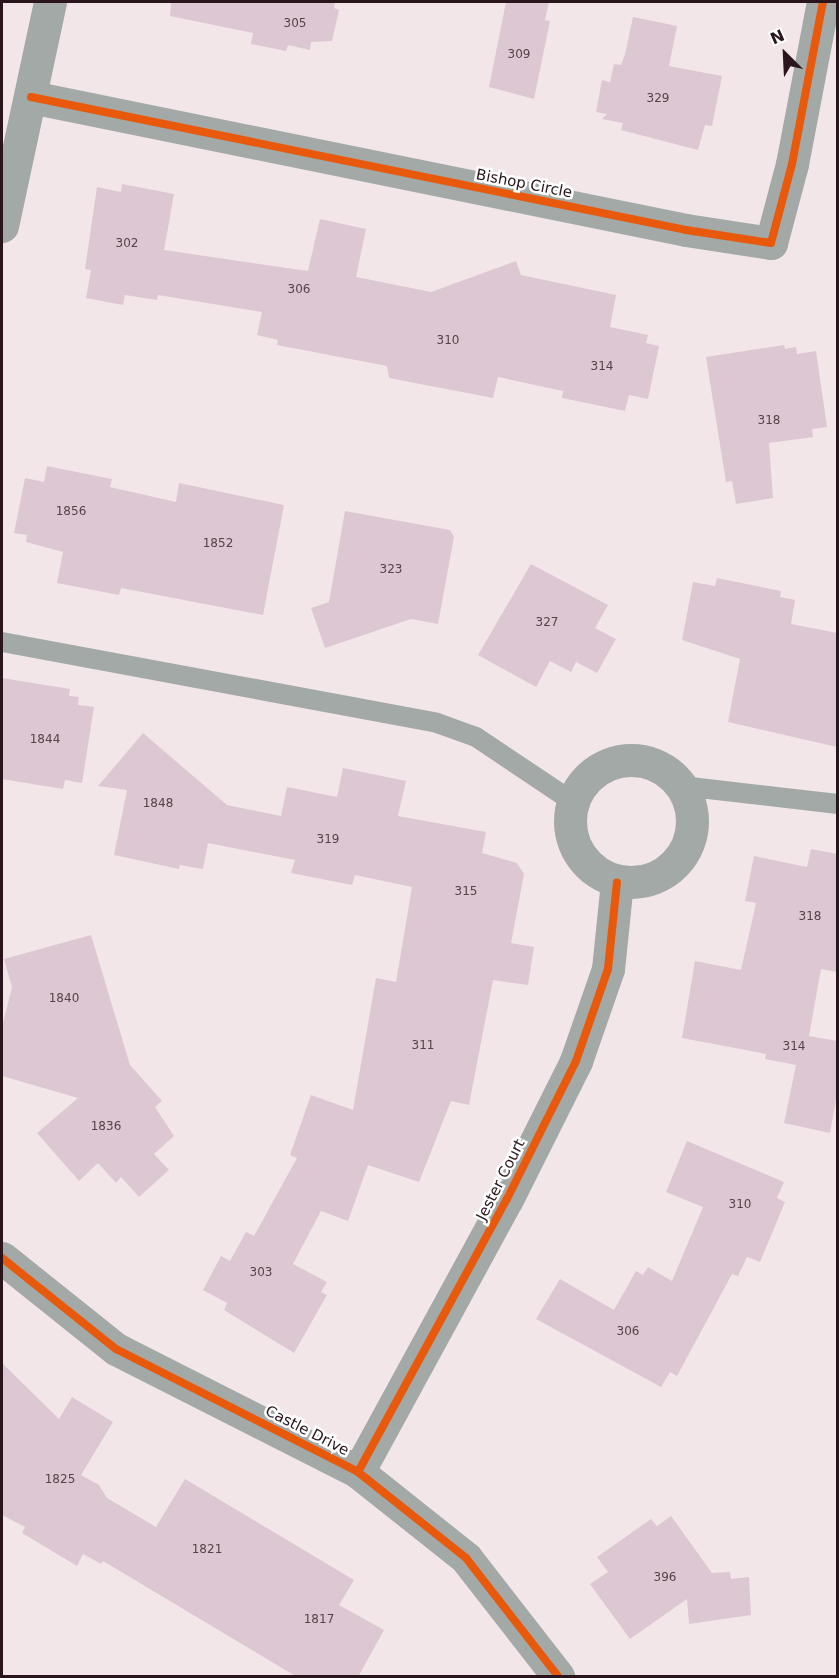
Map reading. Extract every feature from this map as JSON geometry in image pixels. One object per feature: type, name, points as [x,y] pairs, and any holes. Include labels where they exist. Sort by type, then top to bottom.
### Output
[{"type":"street","points":[[2,226],[50,2]]},
{"type":"street","name":"Bishop Circle","points":[[31,97],[686,231],[771,243],[792,164],[823,2]]},
{"type":"street","points":[[627,760],[666,771],[682,786],[691,805],[692,829],[686,849],[659,876],[617,882],[582,858],[572,839],[573,802],[583,783],[599,769],[627,760]]},
{"type":"street","name":"Jester Court","points":[[358,1472],[507,1198],[576,1061],[608,969],[617,882]]},
{"type":"street","name":"Castle Drive","points":[[2,1258],[116,1349],[358,1472],[466,1558],[558,1677]]},
{"type":"lane","points":[[2,642],[437,723],[476,737],[573,802]]},
{"type":"lane","points":[[682,786],[837,804]]},
{"type":"building","points":[[171,2],[335,2],[334,8],[339,10],[332,41],[311,42],[310,50],[288,45],[286,51],[251,44],[253,33],[170,16]]},
{"type":"building","points":[[506,2],[549,2],[545,20],[550,21],[534,99],[489,87]]},
{"type":"building","points":[[633,17],[677,26],[669,66],[722,76],[712,126],[705,125],[698,150],[621,130],[623,123],[602,119],[607,114],[596,112],[602,80],[610,82],[614,64],[621,65]]},
{"type":"building","points":[[122,184],[174,194],[164,250],[308,271],[320,219],[366,229],[356,277],[431,292],[516,261],[521,275],[616,295],[610,327],[648,335],[646,343],[659,346],[648,399],[629,395],[625,411],[562,398],[563,391],[498,377],[493,398],[389,378],[387,366],[277,345],[278,340],[257,335],[262,312],[158,295],[157,300],[125,295],[123,305],[86,298],[91,270],[85,269],[97,187],[121,192]]},
{"type":"building","points":[[784,345],[785,349],[796,347],[797,354],[816,351],[827,427],[812,429],[813,437],[769,443],[773,498],[736,504],[732,481],[726,482],[706,357]]},
{"type":"building","points":[[47,466],[112,479],[110,487],[176,502],[179,483],[284,505],[263,615],[121,588],[119,595],[57,583],[63,552],[26,542],[27,535],[14,533],[25,478],[44,482]]},
{"type":"building","points":[[345,511],[450,530],[454,537],[438,624],[411,619],[325,648],[311,608],[329,602]]},
{"type":"building","points":[[531,564],[608,605],[595,628],[616,639],[597,673],[576,662],[571,672],[550,661],[536,687],[478,655]]},
{"type":"building","points":[[717,578],[781,591],[780,597],[795,600],[791,624],[837,633],[837,747],[728,722],[740,659],[682,640],[693,582],[715,586]]},
{"type":"building","points":[[2,678],[70,689],[69,696],[79,697],[78,705],[94,707],[82,783],[65,780],[63,789],[2,779]]},
{"type":"building","points":[[143,733],[227,805],[281,816],[287,787],[337,797],[343,768],[406,781],[398,816],[486,832],[482,853],[517,863],[524,874],[511,943],[534,947],[528,985],[493,980],[469,1105],[451,1101],[419,1182],[368,1165],[348,1221],[321,1211],[293,1264],[327,1282],[321,1292],[327,1295],[294,1353],[224,1310],[227,1303],[203,1290],[221,1256],[230,1261],[246,1232],[254,1236],[297,1158],[290,1155],[311,1095],[353,1110],[376,978],[396,982],[412,887],[355,875],[352,885],[291,873],[295,860],[208,843],[203,869],[180,865],[179,869],[114,855],[127,790],[98,786]]},
{"type":"building","points":[[811,849],[837,854],[837,972],[821,969],[809,1036],[837,1041],[837,1094],[830,1133],[784,1123],[796,1065],[765,1059],[766,1054],[682,1038],[695,961],[741,970],[756,903],[745,901],[754,856],[807,867]]},
{"type":"building","points":[[91,935],[130,1065],[162,1101],[155,1107],[174,1136],[154,1154],[169,1170],[139,1197],[121,1177],[116,1183],[98,1163],[79,1181],[37,1133],[78,1098],[2,1076],[2,1027],[12,987],[4,959]]},
{"type":"building","points":[[687,1141],[784,1182],[777,1198],[785,1202],[760,1262],[747,1257],[738,1276],[732,1274],[677,1376],[670,1372],[661,1387],[536,1319],[560,1279],[614,1310],[636,1271],[643,1275],[648,1267],[672,1281],[703,1207],[666,1192]]},
{"type":"building","points":[[2,1363],[59,1419],[72,1397],[113,1422],[81,1475],[99,1485],[107,1498],[156,1527],[185,1479],[354,1580],[339,1605],[384,1630],[358,1677],[297,1677],[103,1561],[101,1564],[83,1554],[77,1566],[22,1533],[25,1527],[2,1515]]},
{"type":"building","points":[[671,1516],[712,1573],[730,1572],[731,1579],[749,1577],[751,1615],[689,1624],[687,1599],[630,1639],[590,1584],[608,1572],[597,1557],[651,1519],[657,1526]]},
{"type":"cycle path","points":[[31,97],[686,230],[771,243],[792,164],[823,2]]},
{"type":"cycle path","points":[[358,1472],[507,1199],[576,1061],[608,969],[617,882]]},
{"type":"cycle path","points":[[2,1258],[116,1349],[358,1472],[466,1558],[558,1676]]}]
